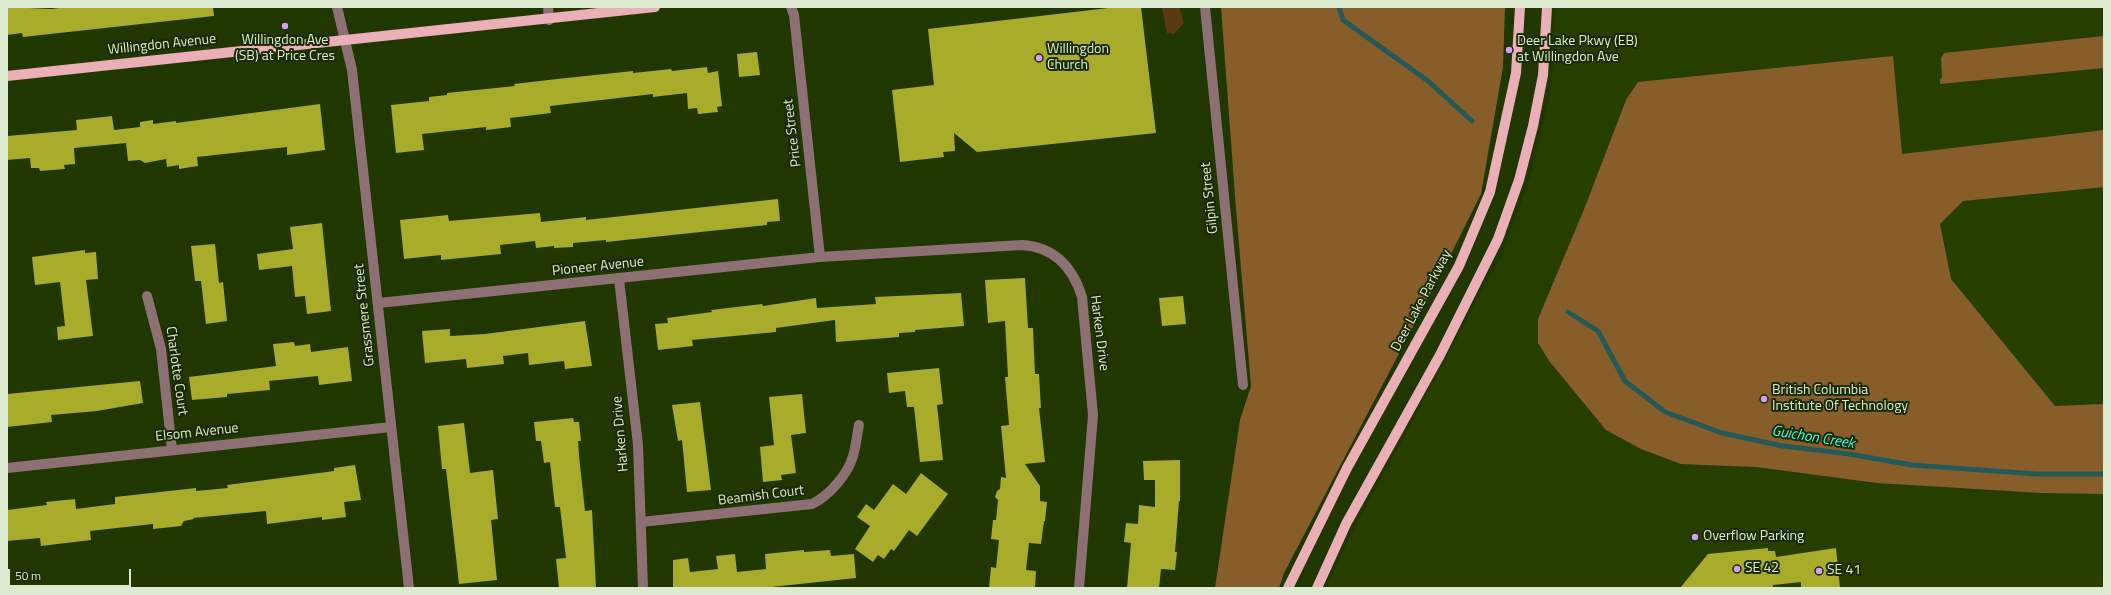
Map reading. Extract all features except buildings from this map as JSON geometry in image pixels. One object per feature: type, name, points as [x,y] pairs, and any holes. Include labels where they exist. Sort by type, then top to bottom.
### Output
[{"type":"main road","name":"Willingdon Avenue","points":[[7,76],[345,39],[548,20],[655,7]]},
{"type":"main road","name":"Deer Lake Parkway","points":[[1288,588],[1347,468],[1459,266],[1490,192],[1516,73],[1520,7]]},
{"type":"main road","points":[[1317,588],[1346,524],[1440,355],[1498,239],[1519,180],[1533,126],[1543,75],[1547,7]]},
{"type":"street","name":"Grassmere Street","points":[[337,7],[352,70],[379,303],[409,588]]},
{"type":"street","points":[[548,7],[548,20]]},
{"type":"street","name":"Price Street","points":[[791,7],[794,19],[820,257]]},
{"type":"street","name":"Gilpin Street","points":[[1205,7],[1243,385]]},
{"type":"street","name":"Harken Drive","points":[[820,257],[1022,245],[1032,246],[1052,253],[1067,266],[1079,286],[1082,297],[1092,394],[1092,437],[1079,588]]},
{"type":"street","name":"Pioneer Avenue","points":[[379,303],[820,257]]},
{"type":"street","name":"Harken Drive","points":[[619,279],[638,445],[643,588]]},
{"type":"street","name":"Charlotte Court","points":[[147,296],[161,350],[172,450]]},
{"type":"street","name":"Beamish Court","points":[[641,522],[812,504],[828,494],[843,474],[853,457],[859,425]]},
{"type":"street","name":"Elsom Avenue","points":[[7,468],[391,427]]},
{"type":"shaded area","points":[[1179,7],[1184,23],[1173,35],[1172,33],[1167,33],[1162,8]]},
{"type":"shaded area","points":[[1221,7],[1505,7],[1503,67],[1481,194],[1284,573],[1279,588],[1215,588],[1240,420],[1251,386]]},
{"type":"shaded area","name":"British Columbia Institute Of Technology","points":[[1556,7],[2104,7],[2104,588],[1326,588],[1344,548],[1504,251],[1533,168],[1546,114],[1552,79]]},
{"type":"shaded area","points":[[2104,36],[2104,68],[1940,84],[1940,79],[1942,77],[1941,58],[1944,53]]},
{"type":"shaded area","points":[[1893,56],[1902,154],[2104,130],[2104,187],[1963,201],[1940,224],[1951,279],[2055,406],[2104,404],[2104,494],[2042,493],[1877,483],[1756,467],[1681,464],[1641,449],[1606,430],[1550,362],[1538,343],[1538,319],[1585,207],[1626,100],[1638,82]]},
{"type":"waterway","points":[[1339,7],[1343,20],[1428,81],[1472,121]]},
{"type":"waterway","name":"Guichon Creek","points":[[1568,312],[1598,331],[1625,381],[1665,412],[1722,433],[1783,446],[1849,454],[1912,465],[2037,474],[2104,474]]},
{"type":"place","name":"Willingdon Ave (SB) at Price Cres","points":[[285,26]]},
{"type":"place","name":"Deer Lake Pkwy (EB) at Willingdon Ave","points":[[1509,50]]},
{"type":"place","name":"Willingdon Church","points":[[1039,58]]},
{"type":"place","name":"British Columbia Institute Of Technology","points":[[1764,399]]},
{"type":"place","name":"Overflow Parking","points":[[1695,537]]},
{"type":"place","name":"SE 42","points":[[1737,569]]},
{"type":"place","name":"SE 41","points":[[1819,571]]}]
